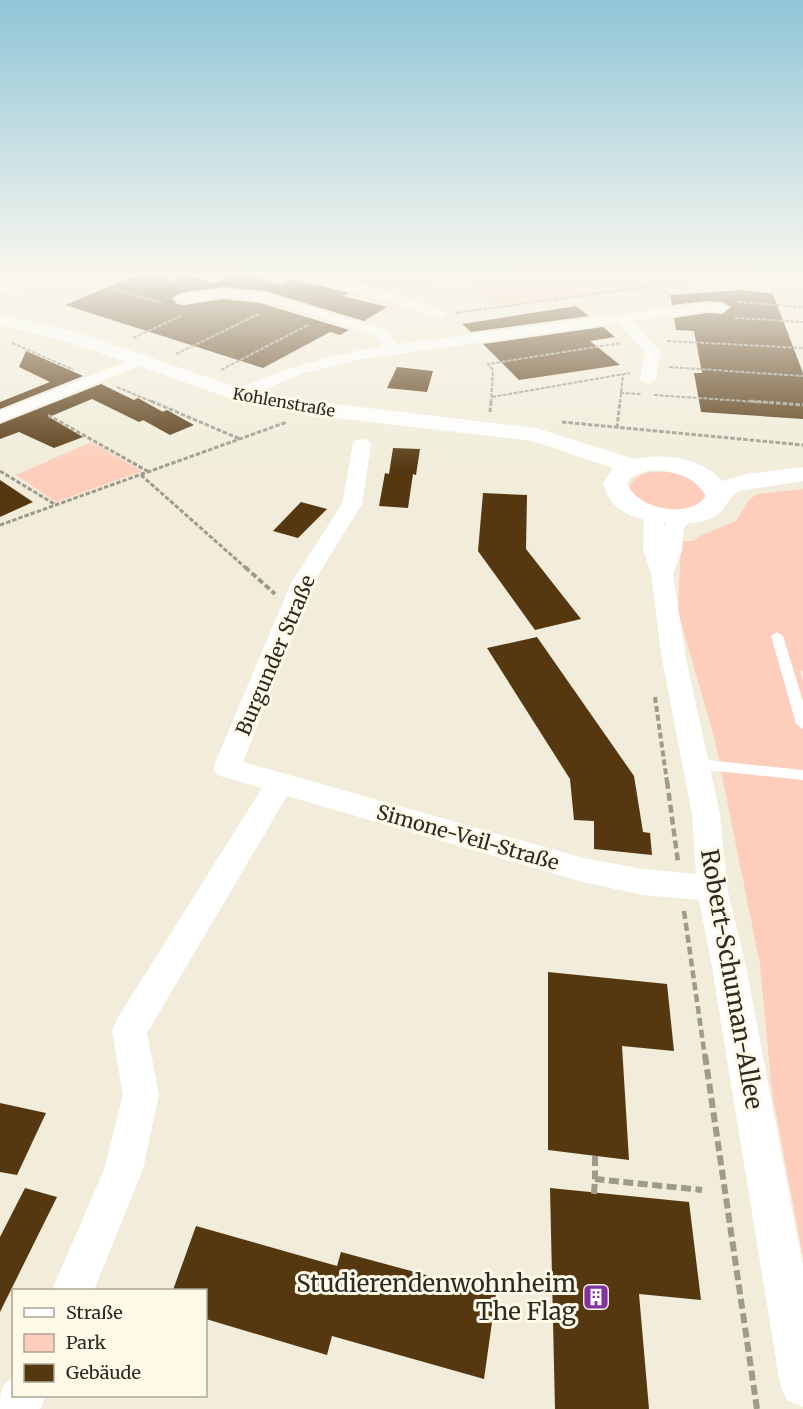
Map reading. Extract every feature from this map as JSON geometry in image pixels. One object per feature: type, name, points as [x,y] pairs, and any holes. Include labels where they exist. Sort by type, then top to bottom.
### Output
[{"type":"main road","name":"Kohlenstraße","points":[[77,339],[238,395],[318,409],[507,431],[626,473]]},
{"type":"main road","points":[[698,473],[712,483],[718,495],[716,502],[709,509],[685,516],[648,513],[631,505],[620,496],[615,486],[626,473],[667,464],[717,476],[775,469],[803,472]]},
{"type":"main road","points":[[718,495],[736,484],[803,472]]},
{"type":"street","points":[[385,339],[392,348]]},
{"type":"street","points":[[238,395],[259,384],[316,366],[392,348],[465,339]]},
{"type":"street","points":[[642,339],[653,351],[650,371]]},
{"type":"street","points":[[0,417],[140,361]]},
{"type":"street","name":"Burgunder Straße","points":[[227,768],[302,583],[352,504],[362,444]]},
{"type":"street","name":"Robert-Schuman-Allee","points":[[648,513],[654,522],[653,549],[662,574],[674,659],[706,814],[712,888],[729,967],[803,1384]]},
{"type":"street","name":"Robert-Schuman-Allee","points":[[662,574],[671,551],[675,525],[685,516]]},
{"type":"street","name":"Simone-Veil-Straße","points":[[227,768],[583,870],[632,880],[712,888]]},
{"type":"street","points":[[73,1289],[124,1169],[141,1095],[129,1031],[280,783]]},
{"type":"lane","points":[[777,636],[803,724]]},
{"type":"lane","points":[[696,764],[803,775]]},
{"type":"path","points":[[2,339],[95,379]]},
{"type":"path","points":[[173,355],[207,339]]},
{"type":"path","points":[[221,370],[281,339]]},
{"type":"path","points":[[490,413],[493,370],[488,364],[642,339],[803,348]]},
{"type":"path","points":[[492,397],[650,371],[803,376]]},
{"type":"path","points":[[617,428],[623,375]]},
{"type":"path","points":[[118,388],[240,440]]},
{"type":"path","points":[[620,393],[803,405]]},
{"type":"path","points":[[0,525],[240,440],[318,409]]},
{"type":"path","points":[[47,415],[149,472]]},
{"type":"path","points":[[559,421],[803,445]]},
{"type":"path","points":[[0,471],[57,505]]},
{"type":"path","points":[[141,475],[292,609]]},
{"type":"path","points":[[654,693],[757,1409]]},
{"type":"path","points":[[594,1194],[595,1156]]},
{"type":"path","points":[[595,1179],[702,1190]]},
{"type":"green space","points":[[91,442],[142,471],[56,502],[16,475]]},
{"type":"green space","points":[[652,472],[668,472],[695,481],[705,495],[700,503],[691,508],[666,510],[642,502],[634,495],[630,486],[637,477]]},
{"type":"green space","points":[[803,489],[803,671],[800,671],[803,681],[803,1258],[772,1092],[760,964],[715,740],[678,612],[681,541],[693,541],[736,521],[749,500],[757,494]]},
{"type":"building","points":[[171,339],[317,339],[263,368]]},
{"type":"building","points":[[520,339],[604,339],[590,341],[620,365],[519,380],[483,344]]},
{"type":"building","points":[[695,339],[790,339],[803,373],[803,419],[701,412],[694,373],[702,373]]},
{"type":"building","points":[[26,351],[83,376],[0,409],[0,402],[50,382],[19,367]]},
{"type":"building","points":[[397,367],[433,371],[427,392],[387,388]]},
{"type":"building","points":[[101,384],[134,400],[138,398],[163,412],[139,422],[92,399],[49,417],[83,437],[54,448],[19,432],[0,439],[0,424]]},
{"type":"building","points":[[167,410],[194,425],[170,435],[143,420]]},
{"type":"building","points":[[393,448],[420,449],[416,475],[413,474],[408,508],[379,506],[385,473],[389,474]]},
{"type":"building","points":[[0,480],[33,502],[0,517]]},
{"type":"building","points":[[483,493],[527,495],[526,549],[581,619],[535,630],[478,551]]},
{"type":"building","points":[[301,502],[327,509],[298,538],[273,531]]},
{"type":"building","points":[[537,637],[634,776],[643,832],[650,833],[652,855],[594,849],[594,821],[574,820],[570,779],[487,648]]},
{"type":"building","points":[[548,972],[667,984],[674,1051],[622,1046],[629,1160],[548,1150]]},
{"type":"building","points":[[0,1103],[46,1113],[17,1175],[0,1172]]},
{"type":"building","points":[[25,1188],[57,1197],[0,1312],[0,1237]]},
{"type":"building","name":"Studierendenwohnheim The Flag","points":[[550,1188],[689,1202],[701,1300],[639,1294],[649,1409],[555,1409]]},
{"type":"building","points":[[196,1226],[337,1266],[341,1252],[496,1294],[484,1379],[332,1336],[327,1355],[207,1319],[207,1289],[173,1289]]},
{"type":"place","name":"Studierendenwohnheim The Flag","points":[[596,1297]]}]
